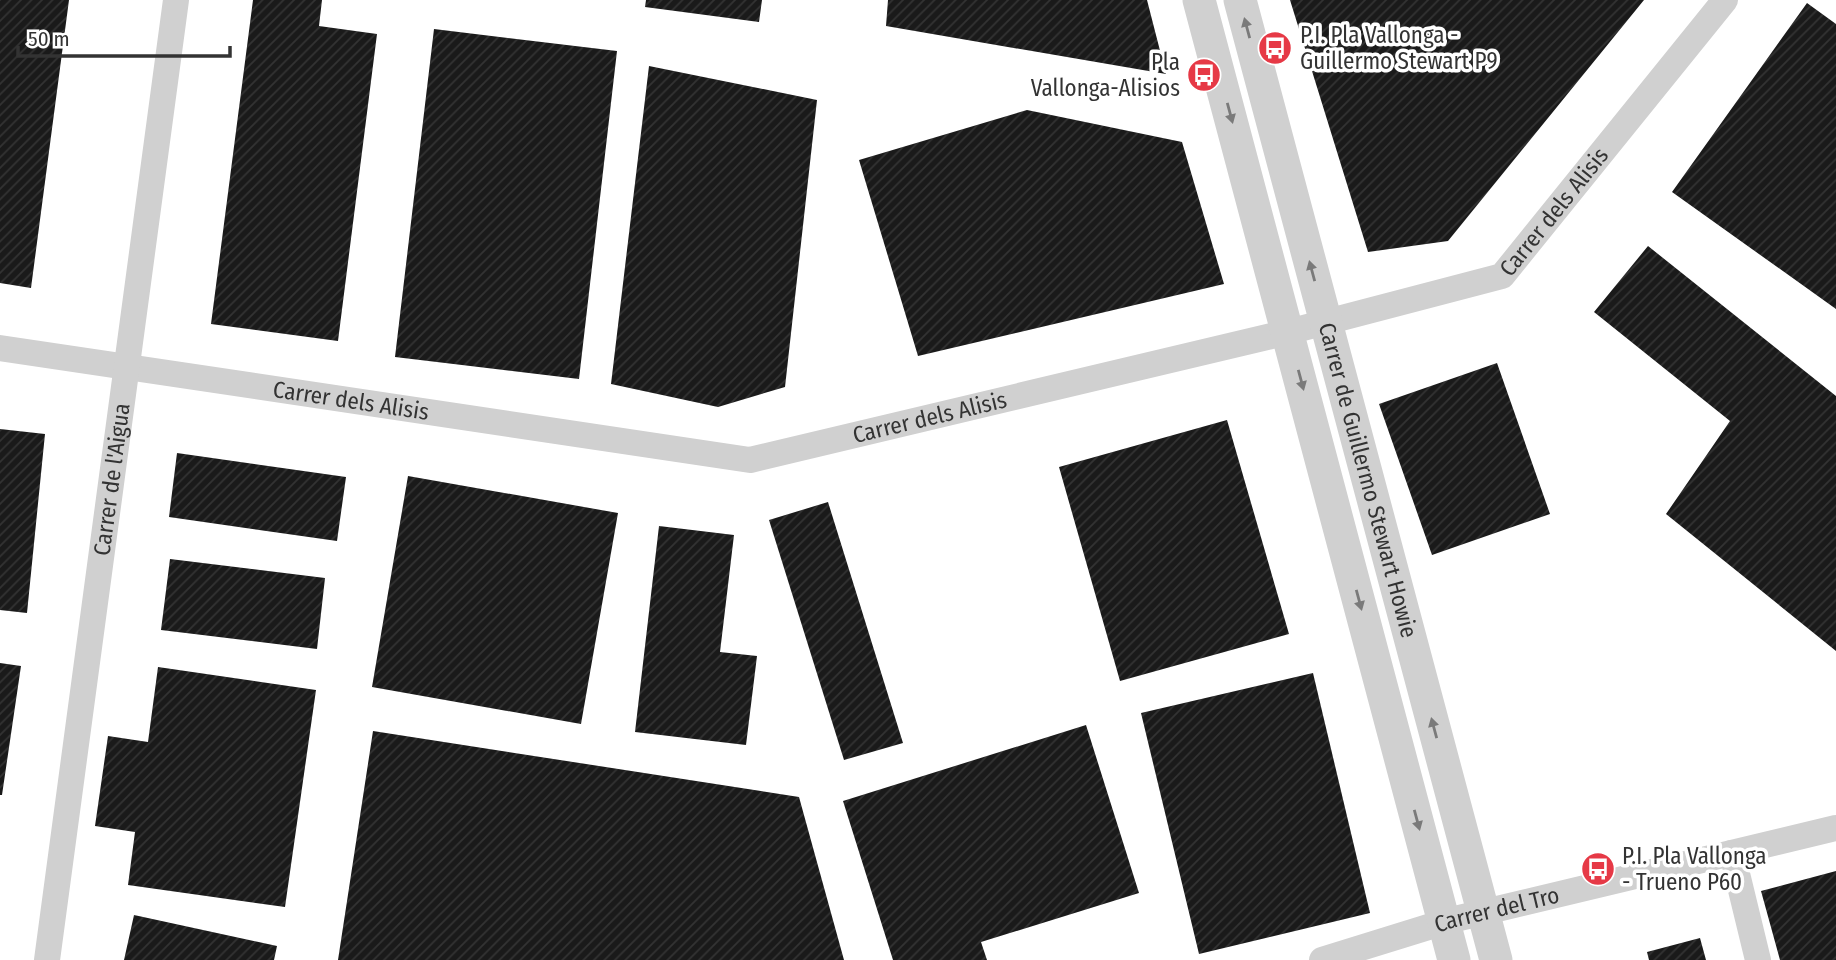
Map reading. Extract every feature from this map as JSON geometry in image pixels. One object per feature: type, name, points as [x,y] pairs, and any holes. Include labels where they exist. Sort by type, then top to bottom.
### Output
[{"type":"street","name":"Carrer de l'Aigua","points":[[47,960],[176,0]]},
{"type":"street","name":"Carrer de Guillermo Stewart Howie","points":[[1199,0],[1454,960]]},
{"type":"street","name":"Carrer de Guillermo Stewart Howie","points":[[1240,0],[1496,960]]},
{"type":"street","name":"Carrer dels Alisis","points":[[0,348],[750,460],[1288,332],[1502,276],[1725,0]]},
{"type":"street","name":"Carrer del Tro","points":[[1322,960],[1443,922],[1836,828]]},
{"type":"street","points":[[1732,853],[1758,960]]},
{"type":"building","points":[[0,0],[69,0],[31,288],[0,283]]},
{"type":"building","points":[[253,0],[322,0],[319,26],[377,34],[338,341],[211,324]]},
{"type":"building","points":[[646,0],[762,0],[759,22],[645,7]]},
{"type":"building","points":[[888,0],[1147,0],[1166,74],[886,26]]},
{"type":"building","points":[[1290,0],[1644,0],[1448,241],[1368,252]]},
{"type":"building","points":[[1807,3],[1836,24],[1836,309],[1672,192]]},
{"type":"building","points":[[434,29],[617,51],[579,379],[395,357]]},
{"type":"building","points":[[649,66],[817,100],[785,387],[718,407],[611,384]]},
{"type":"building","points":[[1027,110],[1182,142],[1224,284],[918,356],[859,160]]},
{"type":"building","points":[[1648,246],[1836,396],[1836,651],[1666,514],[1730,421],[1594,312]]},
{"type":"building","points":[[1497,363],[1550,514],[1432,555],[1379,404]]},
{"type":"building","points":[[1227,420],[1289,634],[1120,681],[1059,467]]},
{"type":"building","points":[[0,429],[45,434],[27,613],[0,610]]},
{"type":"building","points":[[177,453],[346,477],[337,541],[169,517]]},
{"type":"building","points":[[408,476],[618,513],[581,724],[372,687]]},
{"type":"building","points":[[828,502],[903,743],[844,760],[769,520]]},
{"type":"building","points":[[659,526],[734,535],[720,652],[757,656],[746,745],[635,732]]},
{"type":"building","points":[[170,559],[325,578],[317,649],[161,630]]},
{"type":"building","points":[[0,663],[21,666],[2,795],[0,795]]},
{"type":"building","points":[[158,667],[316,690],[285,907],[128,885],[135,832],[95,826],[108,736],[148,742]]},
{"type":"building","points":[[1313,673],[1370,913],[1199,954],[1141,713]]},
{"type":"building","points":[[1086,725],[1139,893],[981,942],[987,960],[893,960],[843,801]]},
{"type":"building","points":[[373,731],[799,797],[844,960],[338,960]]},
{"type":"building","points":[[1836,871],[1836,960],[1780,960],[1761,891]]},
{"type":"building","points":[[134,915],[277,946],[274,960],[124,960]]},
{"type":"building","points":[[1700,938],[1706,960],[1649,960],[1647,952]]},
{"type":"place","name":"P.I. Pla Vallonga - Guillermo Stewart P9","points":[[1275,48]]},
{"type":"place","name":"Pla Vallonga-Alisios","points":[[1204,75]]},
{"type":"place","name":"P.I. Pla Vallonga - Trueno P60","points":[[1598,869]]}]
